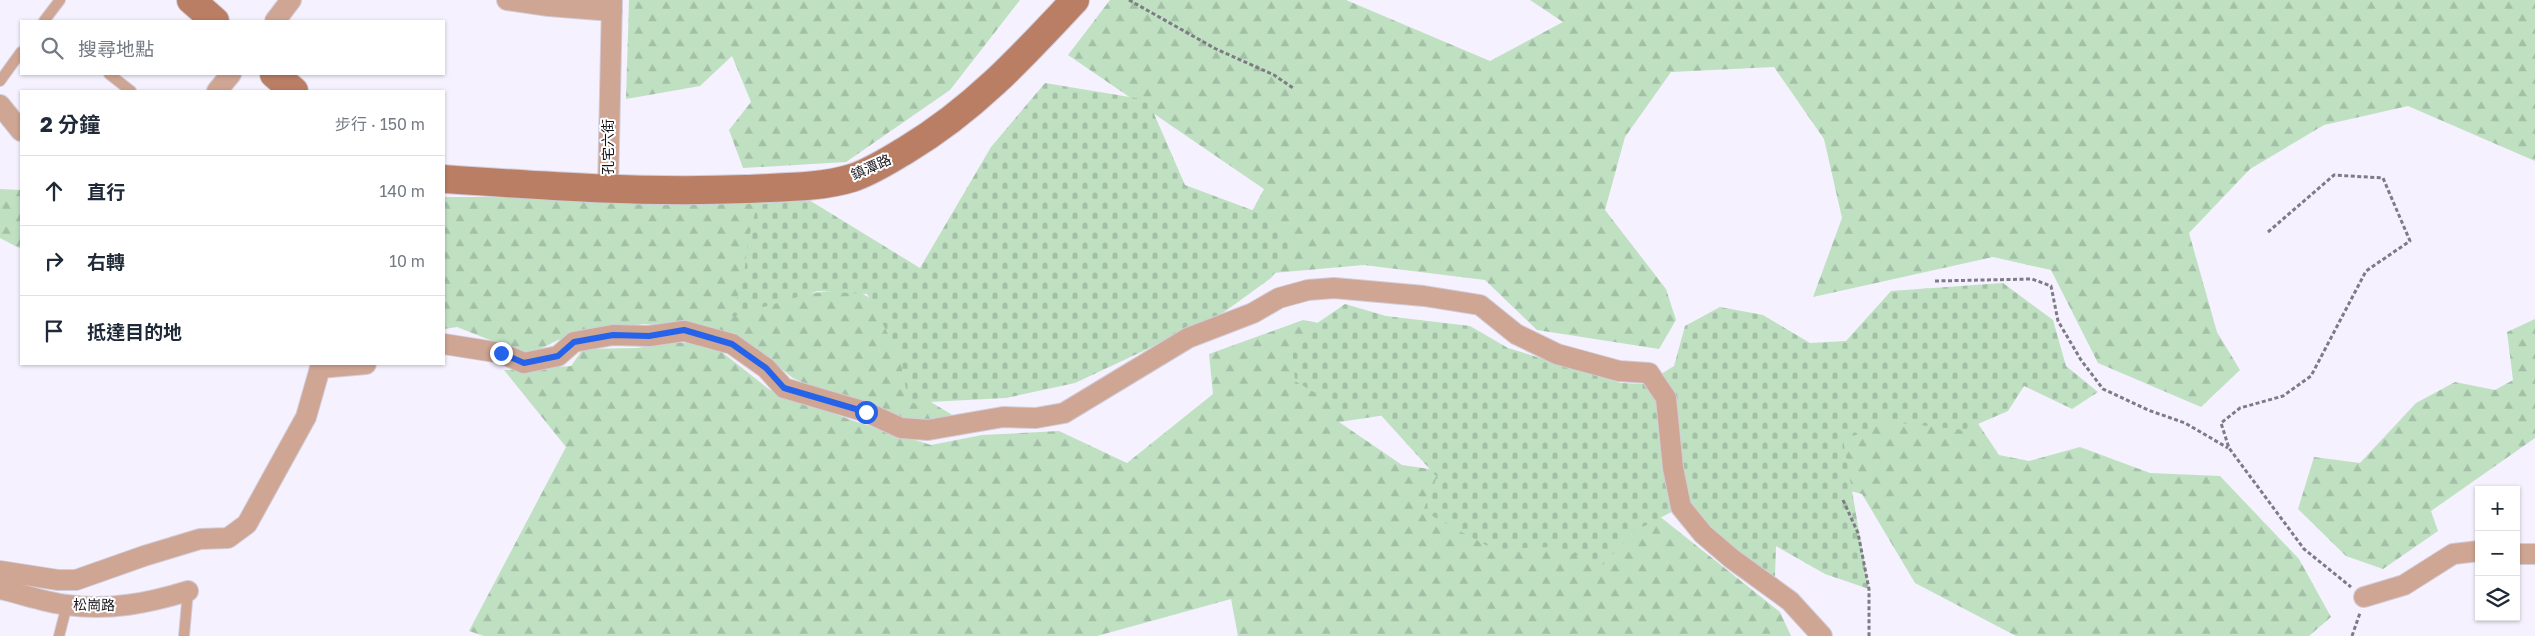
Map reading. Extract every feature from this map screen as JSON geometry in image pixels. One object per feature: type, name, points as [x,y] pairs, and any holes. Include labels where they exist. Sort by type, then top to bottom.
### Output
[{"type":"street","points":[[191,0],[214,20]]},
{"type":"street","points":[[276,20],[291,0]]},
{"type":"street","points":[[507,0],[549,6],[612,6]]},
{"type":"street","name":"鎮潭路","points":[[608,190],[712,190],[798,187],[851,178],[885,162],[961,113],[1006,74],[1075,0]]},
{"type":"street","name":"孔宅六街","points":[[445,179],[608,190],[612,6]]},
{"type":"street","points":[[218,90],[231,75]]},
{"type":"street","points":[[275,75],[293,90]]},
{"type":"street","points":[[0,105],[20,130]]},
{"type":"street","points":[[445,344],[501,353],[524,363],[558,356],[574,342],[613,335],[649,336],[684,330],[732,344],[766,368],[784,388],[866,412],[900,428],[928,430],[1003,417],[1036,418],[1064,413],[1188,338],[1253,313],[1279,298],[1308,290],[1334,288],[1424,296],[1480,305],[1516,334],[1557,354],[1619,371],[1649,373],[1666,398],[1673,468],[1681,507],[1703,534],[1731,558],[1790,601],[1822,636]]},
{"type":"street","points":[[0,571],[58,580],[76,580],[200,539],[228,538],[247,524],[306,418],[320,368],[354,365]]},
{"type":"street","points":[[2364,597],[2404,584],[2453,554],[2475,551]]},
{"type":"street","points":[[2520,554],[2535,554]]},
{"type":"street","name":"松崗路","points":[[0,589],[67,605],[107,608],[154,601],[188,591]]},
{"type":"lane","points":[[45,20],[60,0]]},
{"type":"lane","points":[[0,81],[20,53]]},
{"type":"lane","points":[[110,75],[130,90]]},
{"type":"lane","points":[[184,636],[188,591]]},
{"type":"lane","points":[[59,636],[67,605]]},
{"type":"path","points":[[1130,0],[1216,49],[1274,75],[1294,88]]},
{"type":"path","points":[[2268,232],[2334,175],[2383,178],[2410,241],[2366,272],[2312,376],[2283,396],[2240,408],[2221,423],[2229,448],[2304,549],[2364,597],[2352,636]]},
{"type":"path","points":[[1935,281],[2032,279],[2051,286],[2058,321],[2081,360],[2103,389],[2148,410],[2185,423],[2229,448]]},
{"type":"path","points":[[1843,500],[1858,532],[1868,589],[1869,636]]},
{"type":"green space","points":[[629,0],[1020,0],[950,90],[846,162],[743,168],[729,130],[751,102],[732,56],[700,86],[626,99]]},
{"type":"green space","points":[[1110,0],[1346,0],[1490,61],[1563,22],[1530,0],[2535,0],[2535,161],[2408,106],[2324,125],[2250,169],[2189,233],[2217,332],[2240,370],[2201,407],[2098,363],[2051,270],[1993,257],[1813,297],[1842,218],[1824,139],[1774,67],[1671,72],[1625,137],[1605,210],[1666,289],[1676,320],[1659,349],[1537,330],[1485,280],[1364,265],[1216,278],[1264,189],[1068,55]]},
{"type":"green space","points":[[1045,83],[1148,100],[1185,185],[1260,213],[1286,233],[1291,252],[1271,278],[1220,315],[1075,383],[1006,398],[909,403],[899,355],[867,294],[818,291],[730,317],[743,282],[748,241],[757,205],[809,200],[920,268],[991,147]]},
{"type":"green space","points":[[0,189],[20,190],[20,248],[0,238]]},
{"type":"green space","points":[[445,197],[784,197],[775,252],[748,299],[855,289],[889,310],[916,393],[954,416],[915,421],[828,394],[793,378],[734,333],[643,324],[558,340],[528,355],[457,327],[445,329]]},
{"type":"green space","points":[[2003,283],[2053,320],[2066,366],[2098,392],[2072,409],[2024,386],[2008,411],[1964,430],[1882,421],[1868,431],[1843,439],[1869,589],[1825,574],[1776,546],[1775,576],[1750,586],[1754,573],[1681,507],[1635,531],[1602,566],[1555,547],[1493,549],[1423,511],[1437,477],[1378,412],[1343,409],[1295,381],[1292,345],[1313,326],[1345,304],[1386,316],[1470,326],[1508,348],[1621,383],[1645,384],[1674,366],[1685,326],[1720,307],[1763,315],[1810,343],[1846,341],[1891,291]]},
{"type":"green space","points":[[2535,319],[2535,438],[2431,511],[2438,531],[2383,569],[2346,556],[2298,509],[2314,457],[2360,463],[2416,403],[2455,382],[2495,390],[2513,380],[2507,332]]},
{"type":"green space","points":[[1303,320],[1453,348],[1453,405],[1339,422],[1402,465],[1639,500],[1780,612],[1791,636],[1238,636],[1231,599],[1097,636],[484,636],[469,631],[566,447],[504,370],[571,366],[583,349],[637,348],[674,342],[713,345],[770,390],[854,421],[931,445],[982,435],[1059,431],[1127,463],[1213,394],[1209,354]]},
{"type":"green space","points":[[1933,356],[1999,455],[2029,461],[2080,447],[2150,473],[2220,476],[2299,559],[2331,617],[2309,636],[2016,636],[1915,583],[1862,494],[1719,457]]},
{"type":"route","points":[[501,353],[524,363],[558,356],[574,342],[613,335],[649,336],[684,330],[732,344],[766,368],[784,388],[866,412]]}]
